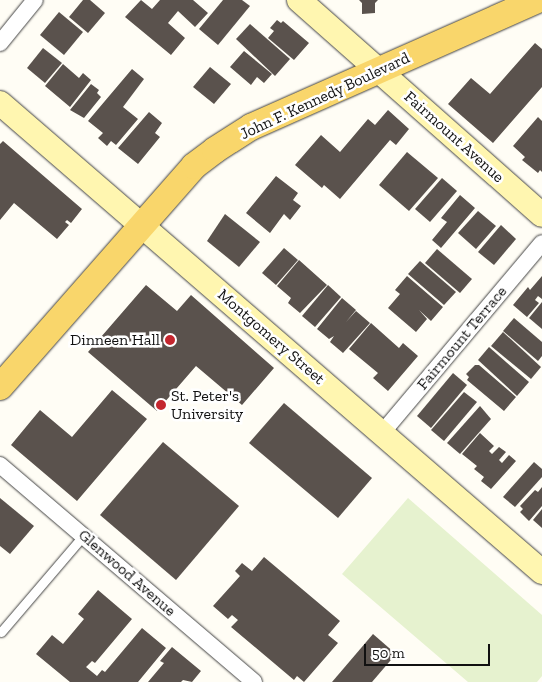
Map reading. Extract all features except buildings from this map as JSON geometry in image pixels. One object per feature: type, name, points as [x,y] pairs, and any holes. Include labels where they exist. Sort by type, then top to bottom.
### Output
[{"type":"main road","name":"Fairmount Avenue","points":[[299,0],[541,212]]},
{"type":"main road","name":"John F. Kennedy Boulevard","points":[[0,387],[194,166],[215,150],[251,127],[537,0]]},
{"type":"main road","name":"Montgomery Street","points":[[0,103],[542,572]]},
{"type":"street","points":[[0,43],[35,0]]},
{"type":"street","name":"Fairmount Terrace","points":[[382,433],[542,243]]},
{"type":"street","name":"Glenwood Avenue","points":[[0,465],[254,682]]},
{"type":"lane","points":[[1,632],[83,536]]},
{"type":"green space","points":[[408,498],[542,615],[542,676],[537,682],[468,682],[342,574]]},
{"type":"place","name":"Dinneen Hall","points":[[170,340]]},
{"type":"place","name":"St. Peter's University","points":[[161,405]]}]
